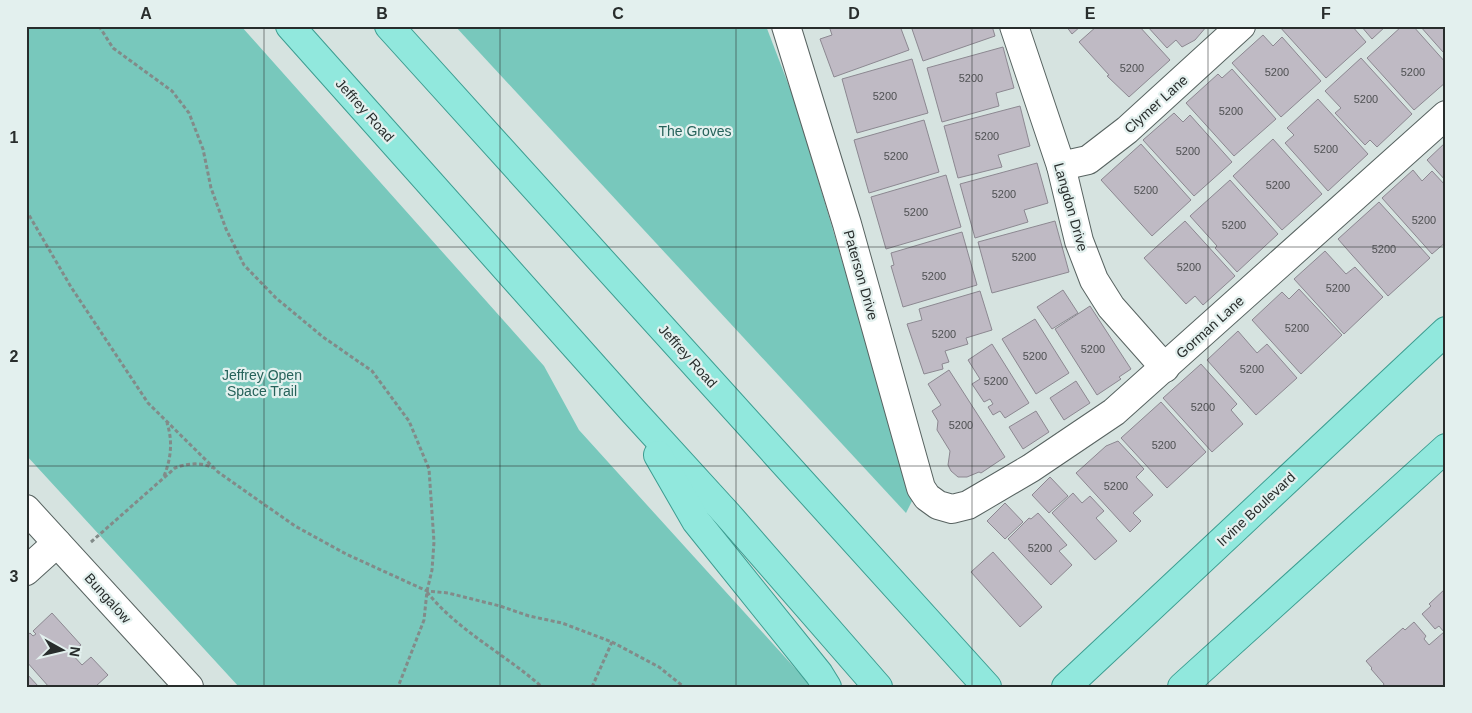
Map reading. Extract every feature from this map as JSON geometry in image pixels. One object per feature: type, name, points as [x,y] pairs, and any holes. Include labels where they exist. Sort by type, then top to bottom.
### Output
[{"type":"main road","name":"Jeffrey Road","points":[[290,26],[728,515],[878,687]]},
{"type":"main road","name":"Jeffrey Road","points":[[389,26],[987,687]]},
{"type":"main road","name":"Irvine Boulevard","points":[[1066,687],[1446,332]]},
{"type":"main road","points":[[634,412],[696,522],[819,674],[826,687]]},
{"type":"main road","points":[[1182,687],[1446,448]]},
{"type":"street","name":"Paterson Drive","points":[[786,26],[847,224],[921,488],[927,497],[938,505],[952,509]]},
{"type":"street","name":"Langdon Drive","points":[[1014,26],[1060,166],[1079,241],[1094,280],[1111,307],[1165,368]]},
{"type":"street","name":"Clymer Lane","points":[[1060,166],[1088,160],[1127,130],[1241,26]]},
{"type":"street","name":"Gorman Lane","points":[[952,509],[968,506],[1031,468],[1114,412],[1446,115]]},
{"type":"street","name":"Bungalow","points":[[26,509],[189,687]]},
{"type":"street","points":[[26,571],[64,550]]},
{"type":"path","points":[[99,26],[113,48],[172,92],[189,112],[203,149],[211,188],[226,229],[244,265],[276,298],[323,338],[372,372],[409,421],[429,469],[434,542],[432,570],[427,591],[424,620],[398,687]]},
{"type":"path","points":[[26,210],[71,287],[148,403],[218,472]]},
{"type":"path","points":[[164,476],[171,452],[170,432],[166,421]]},
{"type":"path","points":[[64,550],[97,537],[175,468],[186,464],[201,464],[210,466],[295,526],[346,554],[427,591],[448,593],[500,606],[529,616],[562,623],[612,642],[659,667],[684,687]]},
{"type":"path","points":[[427,591],[438,606],[542,687]]},
{"type":"path","points":[[592,687],[612,642]]},
{"type":"green space","name":"Jeffrey Open Space Trail","points":[[26,26],[241,26],[544,366],[579,430],[812,687],[239,687],[26,455]]},
{"type":"green space","name":"The Groves","points":[[455,26],[766,26],[794,99],[910,489],[912,501],[906,513]]},
{"type":"building","points":[[829,26],[900,26],[909,50],[834,77],[820,39],[832,35]]},
{"type":"building","points":[[921,26],[992,26],[995,36],[923,61],[912,29]]},
{"type":"building","points":[[1066,26],[1081,26],[1072,34]]},
{"type":"building","points":[[1097,26],[1139,26],[1170,60],[1129,97],[1107,76],[1109,75],[1079,42]]},
{"type":"building","points":[[1147,26],[1207,26],[1195,40],[1182,47],[1176,40],[1167,48]]},
{"type":"building","points":[[1279,26],[1352,26],[1366,42],[1326,78]]},
{"type":"building","points":[[1361,26],[1386,26],[1372,39]]},
{"type":"building","points":[[1402,26],[1413,26],[1446,63],[1446,82],[1414,110],[1367,58]]},
{"type":"building","points":[[1420,26],[1446,26],[1446,49],[1443,52]]},
{"type":"building","points":[[1263,35],[1273,46],[1282,37],[1321,81],[1281,117],[1232,63]]},
{"type":"building","points":[[1003,47],[1014,88],[996,93],[999,106],[942,122],[927,68]]},
{"type":"building","points":[[1361,58],[1412,114],[1377,147],[1370,140],[1365,145],[1335,113],[1341,108],[1325,91]]},
{"type":"building","points":[[912,59],[928,113],[857,133],[842,79]]},
{"type":"building","points":[[1232,69],[1276,119],[1234,156],[1186,103],[1218,74],[1222,78]]},
{"type":"building","points":[[1318,99],[1368,154],[1328,191],[1285,143],[1294,135],[1287,128]]},
{"type":"building","points":[[1020,106],[1030,146],[998,155],[1002,167],[958,178],[944,126]]},
{"type":"building","points":[[1174,113],[1183,122],[1190,115],[1232,162],[1194,196],[1143,140]]},
{"type":"building","points":[[924,120],[939,172],[869,193],[854,140]]},
{"type":"building","points":[[1273,139],[1322,194],[1282,230],[1233,176]]},
{"type":"building","points":[[1446,142],[1446,181],[1427,160]]},
{"type":"building","points":[[1141,144],[1191,200],[1152,236],[1101,180]]},
{"type":"building","points":[[1037,163],[1048,203],[1024,210],[1028,222],[975,238],[960,184]]},
{"type":"building","points":[[1413,170],[1422,181],[1432,171],[1446,186],[1446,242],[1432,254],[1382,198]]},
{"type":"building","points":[[946,175],[961,227],[886,249],[871,197]]},
{"type":"building","points":[[1230,180],[1278,234],[1237,272],[1190,216]]},
{"type":"building","points":[[1379,202],[1430,258],[1388,296],[1338,239]]},
{"type":"building","points":[[1055,221],[1069,272],[992,293],[978,242]]},
{"type":"building","points":[[1185,221],[1235,276],[1203,305],[1195,296],[1186,304],[1144,258]]},
{"type":"building","points":[[962,232],[977,285],[903,307],[891,266],[894,265],[891,253]]},
{"type":"building","points":[[1325,251],[1346,274],[1355,267],[1383,297],[1344,334],[1294,279]]},
{"type":"building","points":[[1299,289],[1342,335],[1301,374],[1252,320],[1282,292],[1289,299]]},
{"type":"building","points":[[1063,290],[1078,313],[1052,329],[1037,307]]},
{"type":"building","points":[[980,291],[992,330],[966,338],[968,344],[945,351],[949,362],[942,364],[943,369],[924,374],[907,324],[922,320],[919,309]]},
{"type":"building","points":[[1090,306],[1131,369],[1119,377],[1121,379],[1097,395],[1055,329]]},
{"type":"building","points":[[1035,319],[1069,373],[1036,394],[1002,339]]},
{"type":"building","points":[[1238,331],[1257,353],[1267,344],[1297,378],[1256,415],[1207,360]]},
{"type":"building","points":[[992,344],[1029,403],[1005,418],[1000,411],[993,415],[988,407],[993,404],[990,399],[984,402],[972,384],[980,379],[968,360]]},
{"type":"building","points":[[1201,364],[1237,404],[1231,410],[1243,424],[1212,452],[1163,398]]},
{"type":"building","points":[[949,370],[1005,457],[981,473],[979,472],[967,477],[958,477],[951,471],[948,465],[950,451],[937,430],[938,421],[932,411],[941,405],[928,384]]},
{"type":"building","points":[[1076,381],[1090,403],[1064,420],[1050,398]]},
{"type":"building","points":[[1161,402],[1206,452],[1167,488],[1121,438]]},
{"type":"building","points":[[1036,411],[1049,432],[1023,449],[1009,427]]},
{"type":"building","points":[[1118,441],[1144,469],[1136,477],[1153,495],[1133,513],[1141,521],[1130,532],[1076,473],[1106,446]]},
{"type":"building","points":[[1050,477],[1068,496],[1049,513],[1032,495]]},
{"type":"building","points":[[1073,493],[1082,503],[1090,496],[1104,511],[1096,518],[1117,541],[1095,560],[1052,513]]},
{"type":"building","points":[[1005,503],[1023,522],[1005,539],[987,521]]},
{"type":"building","points":[[1038,513],[1067,545],[1059,551],[1072,565],[1051,585],[1008,539],[1029,518],[1031,519]]},
{"type":"building","points":[[993,552],[1042,607],[1020,627],[971,572]]},
{"type":"building","points":[[1446,588],[1446,687],[1382,687],[1384,684],[1366,661],[1403,628],[1405,630],[1414,622],[1426,636],[1424,639],[1429,645],[1444,632],[1439,626],[1435,629],[1422,614],[1431,606],[1429,604]]},
{"type":"building","points":[[52,613],[81,645],[71,653],[82,665],[91,657],[108,675],[95,687],[49,687],[26,661],[26,636],[30,633],[33,636],[36,634],[33,631]]},
{"type":"building","points":[[26,673],[39,687],[26,687]]}]
